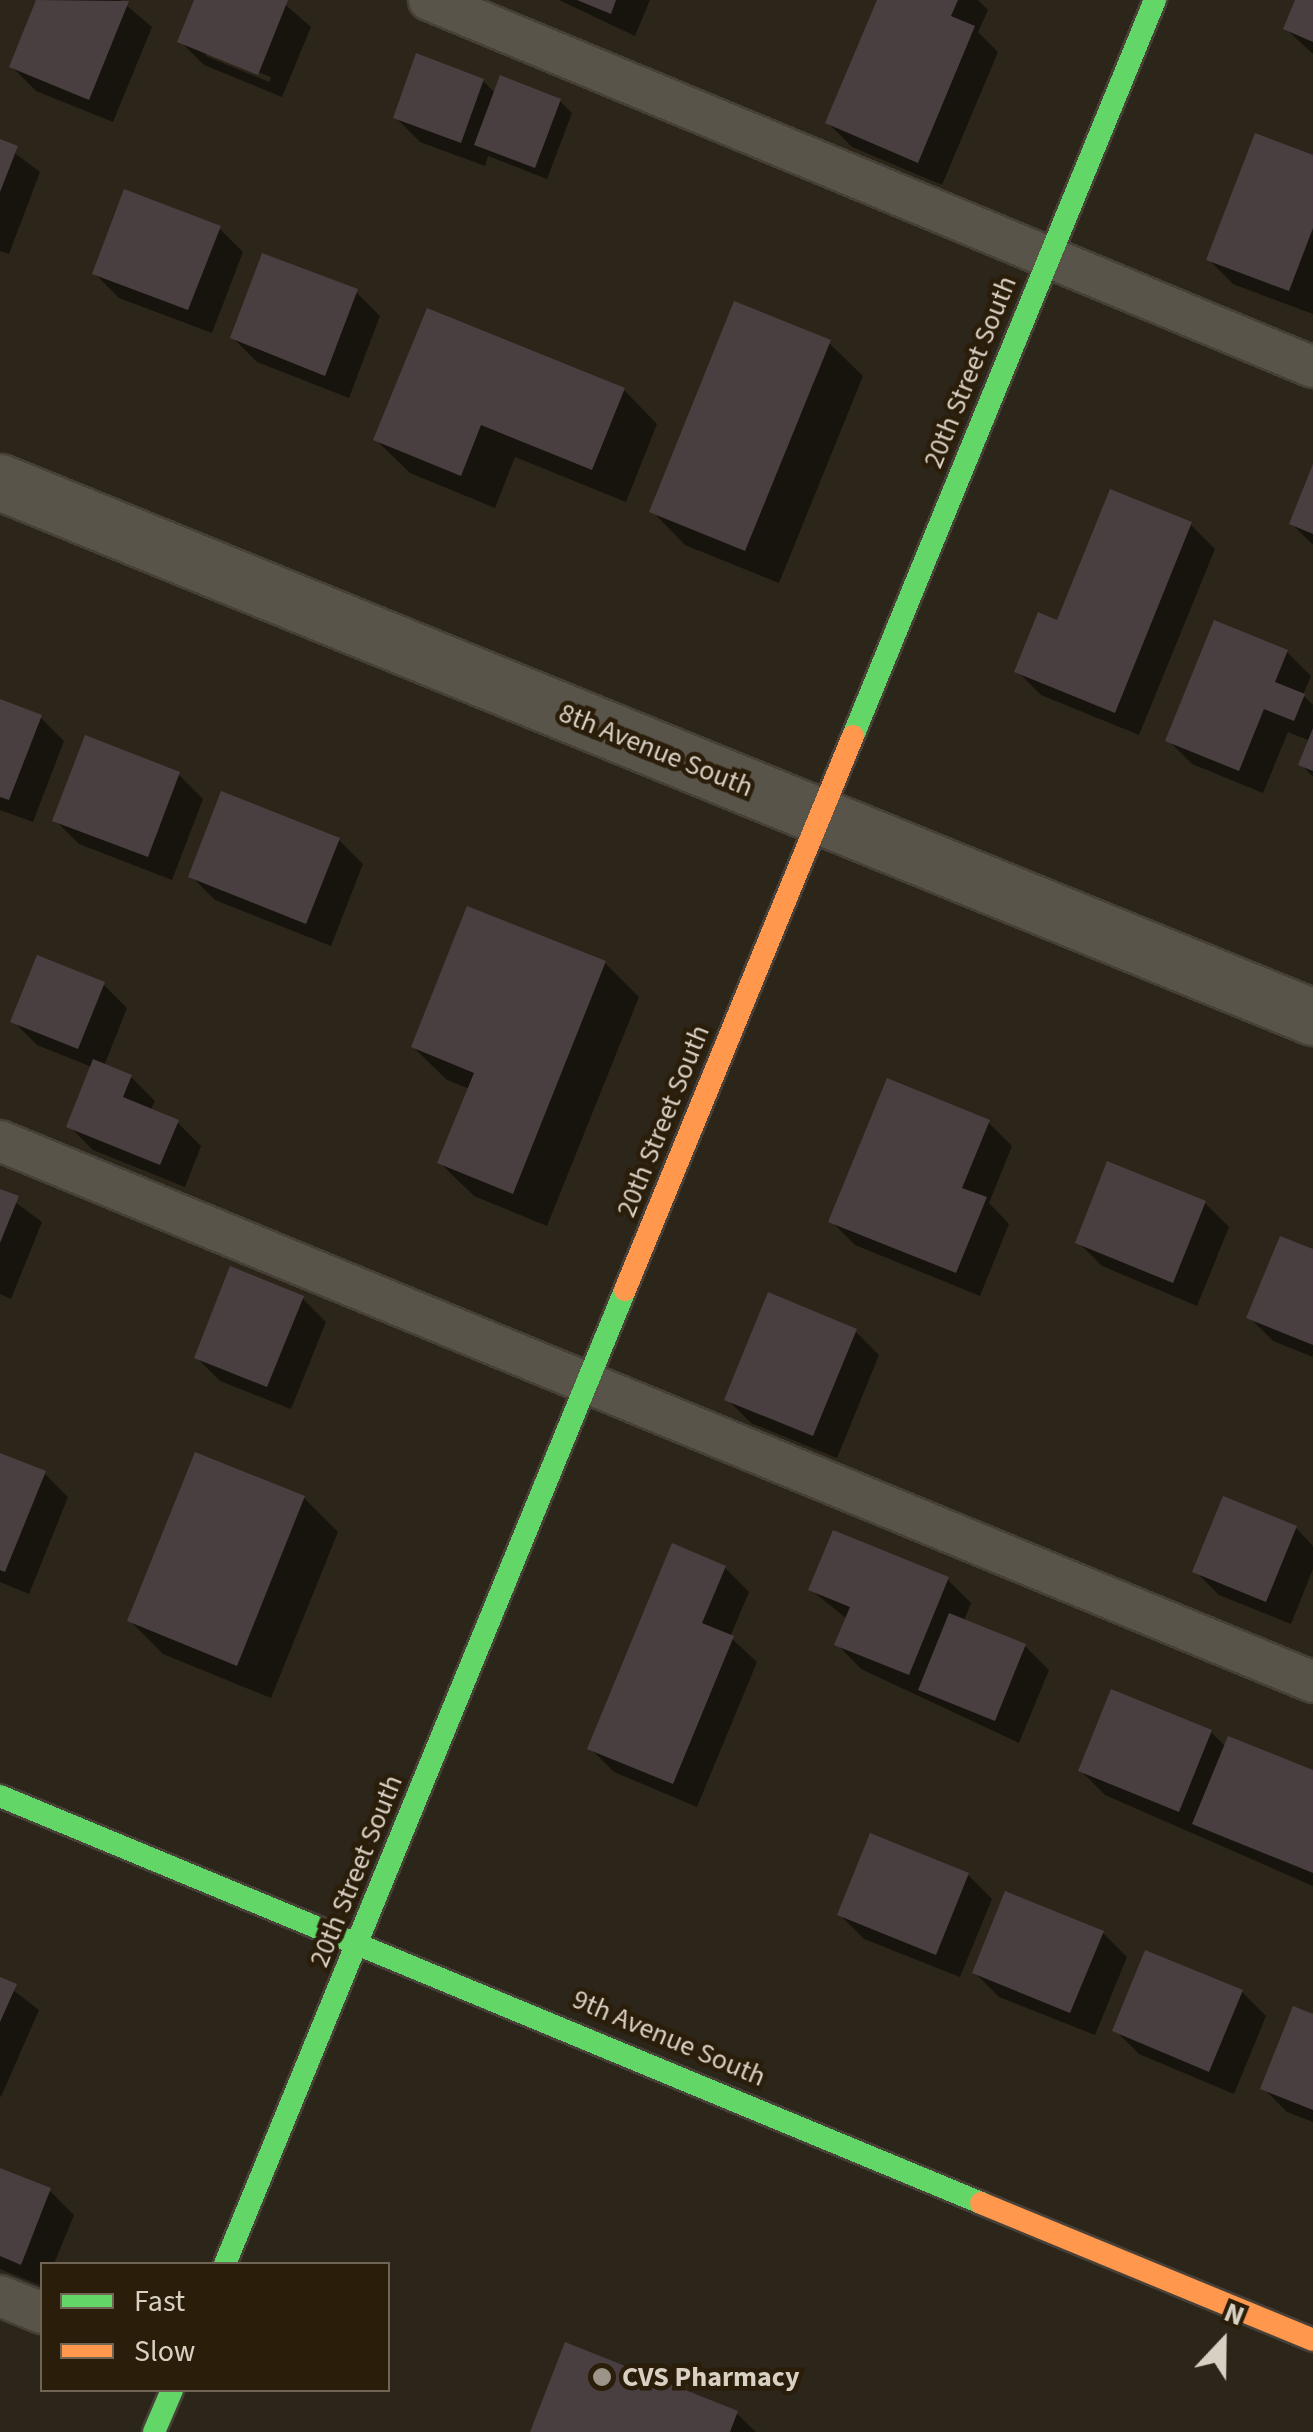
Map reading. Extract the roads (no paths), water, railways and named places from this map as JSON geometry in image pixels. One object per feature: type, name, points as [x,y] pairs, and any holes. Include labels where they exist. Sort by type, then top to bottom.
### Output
[{"type":"street","name":"20th Street South","points":[[225,2262],[1156,0]]},
{"type":"street","name":"8th Avenue South","points":[[0,482],[1313,1018]]},
{"type":"street","name":"9th Avenue South","points":[[0,1796],[360,1941],[1313,2340]]},
{"type":"street","points":[[154,2432],[171,2392]]},
{"type":"lane","points":[[429,0],[1313,367]]},
{"type":"lane","points":[[0,1142],[1313,1682]]},
{"type":"lane","points":[[0,2296],[40,2312]]},
{"type":"place","name":"CVS Pharmacy","points":[[602,2377]]}]
